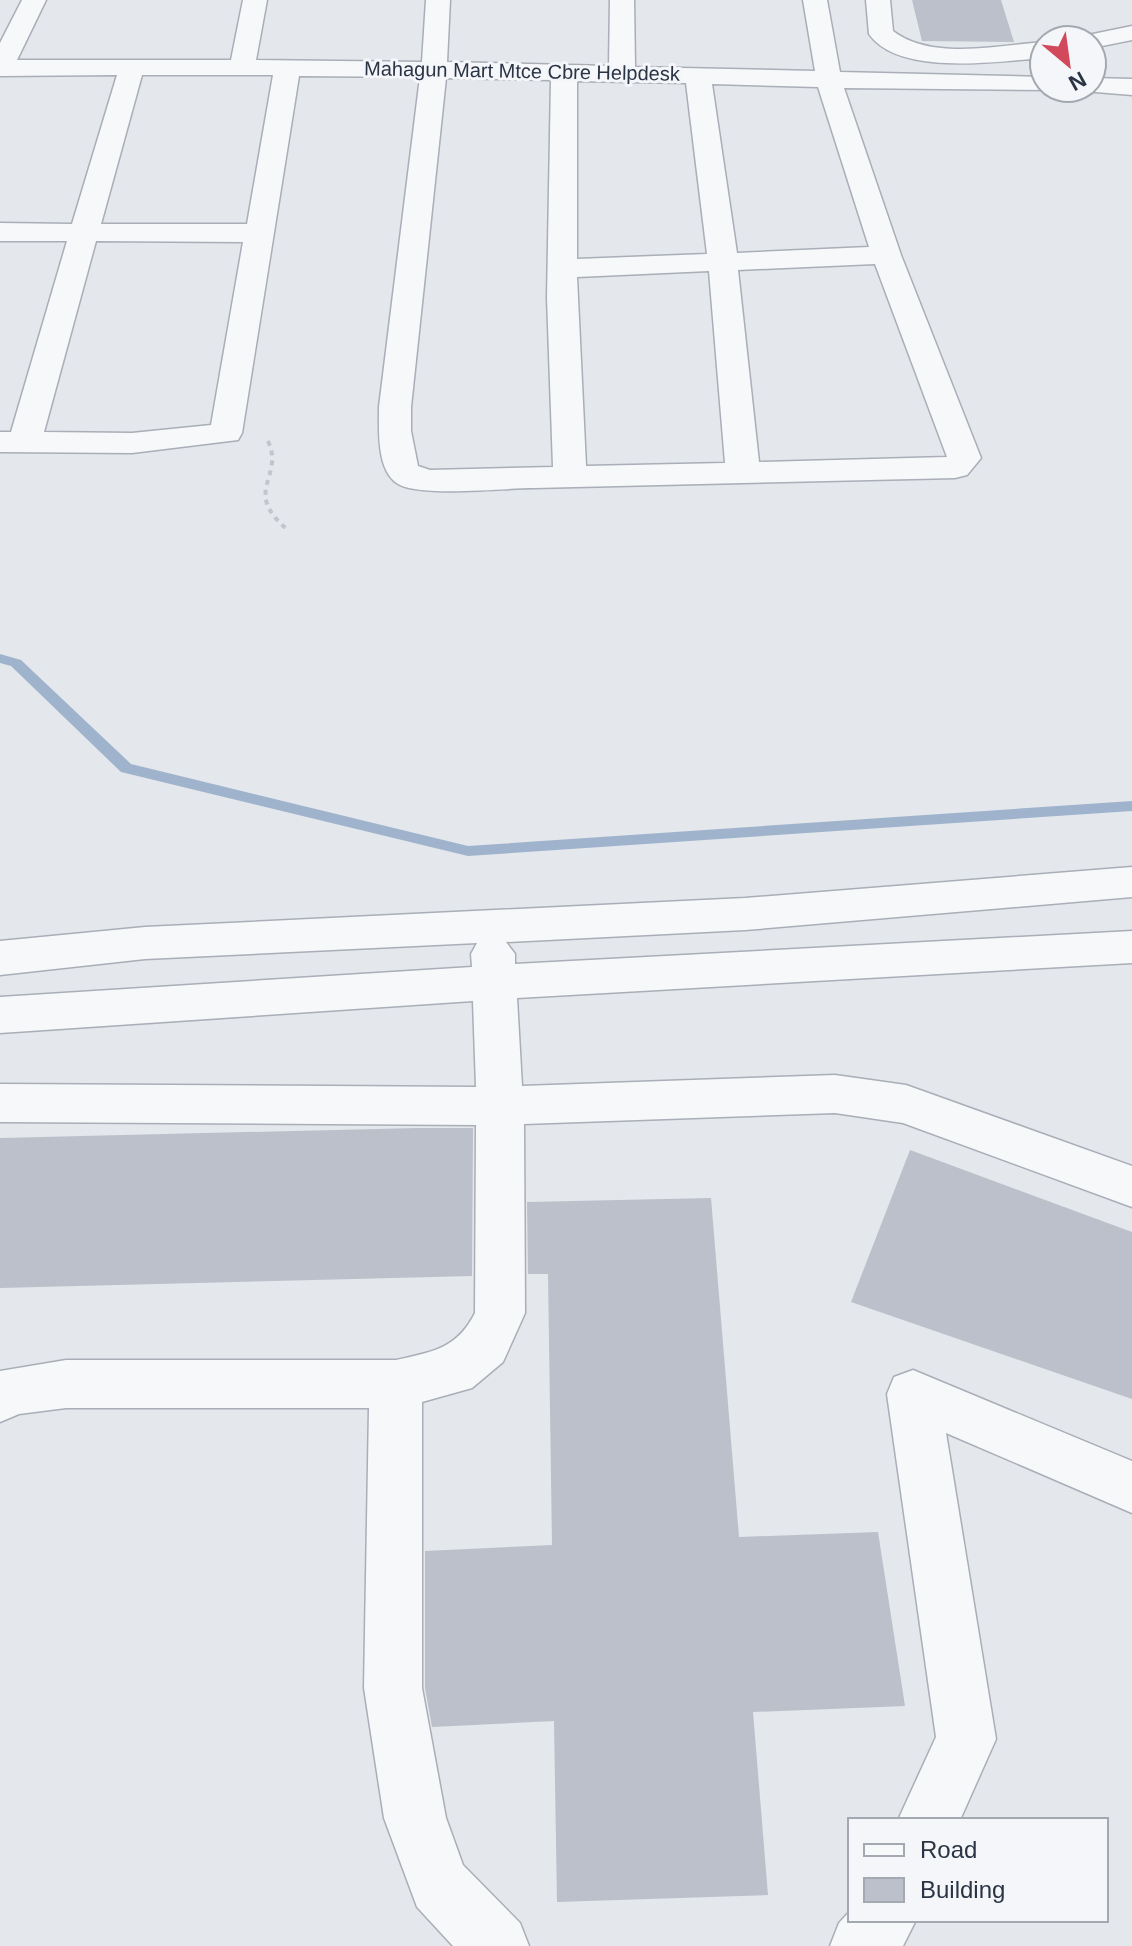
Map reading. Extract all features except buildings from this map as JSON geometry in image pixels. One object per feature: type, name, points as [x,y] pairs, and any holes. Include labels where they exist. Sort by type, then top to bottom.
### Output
[{"type":"street","points":[[0,68],[34,0]]},
{"type":"street","points":[[242,68],[255,0]]},
{"type":"street","points":[[438,0],[434,70],[395,407],[395,431],[402,470],[412,478],[430,480],[955,468],[964,458],[886,255],[829,80],[815,0]]},
{"type":"street","points":[[622,0],[622,73]]},
{"type":"street","points":[[878,0],[881,34],[900,48],[925,53],[964,54],[1028,51]]},
{"type":"street","points":[[1108,35],[1129,26]]},
{"type":"street","points":[[132,66],[87,231],[12,443],[132,443],[226,433],[287,68]]},
{"type":"street","name":"Mahagun Mart Mtce Cbre Helpdesk","points":[[0,68],[132,66],[698,74],[1028,85]]},
{"type":"street","points":[[564,72],[562,269],[570,479]]},
{"type":"street","points":[[698,74],[723,262],[743,472]]},
{"type":"street","points":[[1108,86],[1132,87]]},
{"type":"street","points":[[0,232],[257,233]]},
{"type":"street","points":[[562,269],[886,255]]},
{"type":"street","points":[[0,958],[145,943],[745,914],[1132,882]]},
{"type":"street","points":[[0,1398],[7,1392],[66,1384],[396,1384],[454,1371],[485,1346],[500,1313],[500,1106],[496,982],[490,927]]},
{"type":"street","points":[[0,1015],[496,982],[1132,947]]},
{"type":"street","points":[[0,1103],[500,1106],[835,1094],[906,1104],[1132,1187]]},
{"type":"street","points":[[396,1384],[393,1688],[415,1818],[439,1885],[497,1946]]},
{"type":"street","points":[[930,1818],[966,1739],[913,1394],[1132,1487]]},
{"type":"street","points":[[862,1946],[882,1922]]},
{"type":"path","points":[[226,433],[255,434],[270,443],[274,454],[263,491],[264,504],[271,518],[288,530]]},
{"type":"waterway","points":[[0,658],[16,663],[126,768],[468,851],[1132,806]]}]
